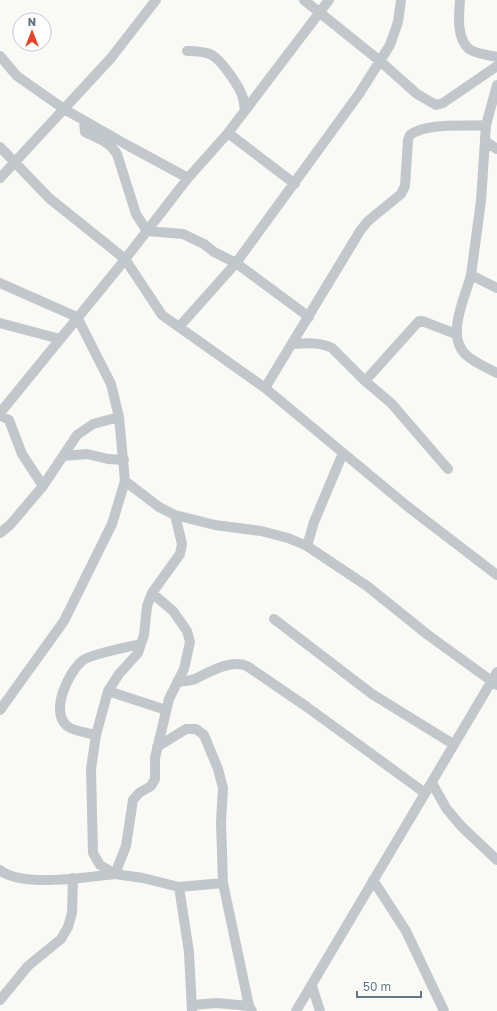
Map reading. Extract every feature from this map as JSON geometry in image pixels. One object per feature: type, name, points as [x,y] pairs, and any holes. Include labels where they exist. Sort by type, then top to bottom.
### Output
[{"type":"street","points":[[0,178],[111,58],[156,0]]},
{"type":"street","points":[[304,0],[380,61],[417,94],[436,105],[443,103],[497,66]]},
{"type":"street","points":[[43,486],[22,454],[13,427],[9,420],[0,414],[188,178],[228,134],[329,0]]},
{"type":"street","points":[[179,327],[236,263],[295,184],[359,94],[390,45],[396,30],[401,0]]},
{"type":"street","points":[[460,0],[459,23],[464,42],[470,49],[483,54],[497,56]]},
{"type":"street","points":[[187,51],[204,52],[213,55],[240,90],[245,110]]},
{"type":"street","points":[[0,56],[18,76],[64,109],[188,178]]},
{"type":"street","points":[[497,89],[486,125],[482,201],[471,275],[458,318],[456,334],[459,345],[466,355],[497,373]]},
{"type":"street","points":[[84,120],[86,132],[104,141],[113,148],[117,154],[136,214],[147,231]]},
{"type":"street","points":[[266,388],[360,231],[368,221],[401,194],[405,186],[408,140],[410,135],[424,127],[431,126],[486,125]]},
{"type":"street","points":[[228,134],[295,184]]},
{"type":"street","points":[[485,140],[497,149]]},
{"type":"street","points":[[0,147],[49,198],[125,259],[162,315],[266,388],[407,506],[497,575]]},
{"type":"street","points":[[147,231],[183,234],[204,244],[214,252],[236,263],[309,317]]},
{"type":"street","points":[[471,275],[497,288]]},
{"type":"street","points":[[0,283],[77,317],[111,384],[119,417],[125,481],[112,524],[64,621],[0,710]]},
{"type":"street","points":[[366,381],[418,321],[456,334]]},
{"type":"street","points":[[0,323],[60,339]]},
{"type":"street","points":[[293,344],[316,344],[332,348],[391,403],[448,469]]},
{"type":"street","points":[[0,533],[10,525],[43,486],[78,435],[92,424],[119,417]]},
{"type":"street","points":[[307,546],[314,522],[343,453]]},
{"type":"street","points":[[64,456],[88,454],[108,459],[124,460]]},
{"type":"street","points":[[125,481],[159,506],[175,515],[215,525],[261,531],[288,538],[307,546],[367,586],[428,635],[495,679],[453,744],[432,783],[296,1011]]},
{"type":"street","points":[[115,874],[100,865],[93,853],[91,769],[96,735],[108,692],[119,674],[138,653],[144,635],[147,606],[152,593],[180,554],[182,544],[175,515]]},
{"type":"street","points":[[152,593],[173,611],[188,630],[190,642],[184,669],[176,682],[166,710],[166,737]]},
{"type":"street","points":[[274,619],[372,694],[453,744]]},
{"type":"street","points":[[96,735],[68,727],[61,718],[61,700],[66,680],[83,660],[141,644]]},
{"type":"street","points":[[176,682],[194,679],[213,669],[237,664],[247,666],[307,707],[425,793]]},
{"type":"street","points":[[108,692],[166,710]]},
{"type":"street","points":[[115,874],[126,846],[133,800],[139,793],[151,786],[155,779],[154,758],[157,747],[166,737],[186,729],[196,729],[204,736],[218,769],[223,788],[221,822],[222,883],[250,1009],[217,1003],[193,1008],[189,952],[180,887]]},
{"type":"street","points":[[432,783],[451,814],[497,860]]},
{"type":"street","points":[[0,870],[21,879],[73,878],[115,874],[143,878],[180,887],[222,883]]},
{"type":"street","points":[[0,1000],[28,966],[61,939],[68,927],[72,914],[73,878]]},
{"type":"street","points":[[373,880],[406,931],[444,1011]]},
{"type":"street","points":[[312,986],[320,1011]]}]
